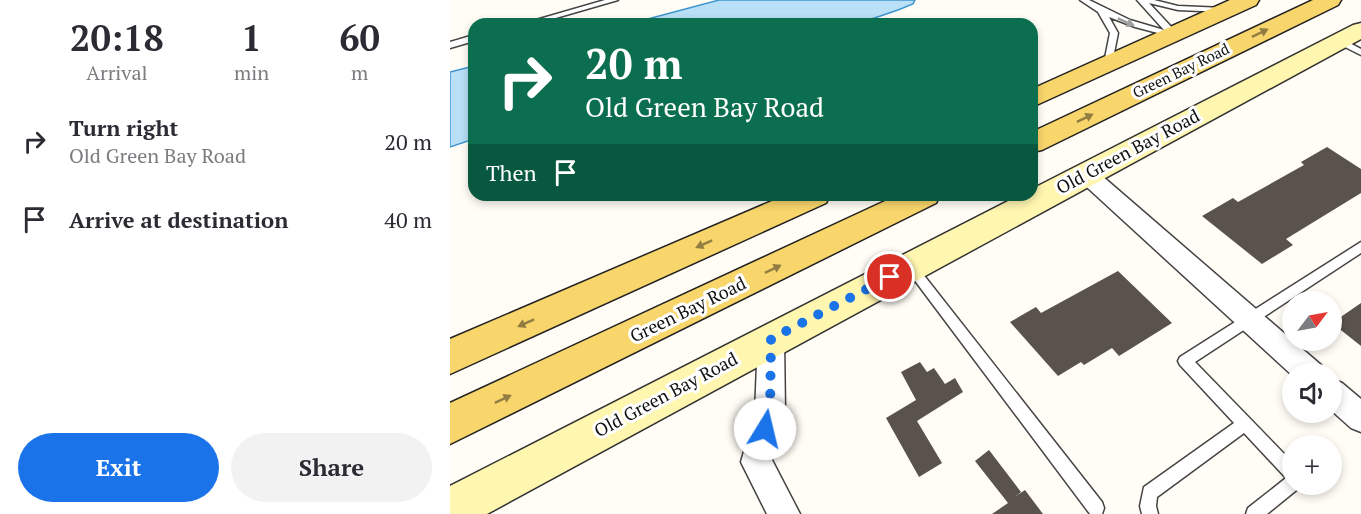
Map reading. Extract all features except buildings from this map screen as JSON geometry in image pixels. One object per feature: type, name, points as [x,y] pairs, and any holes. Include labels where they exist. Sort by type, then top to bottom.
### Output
[{"type":"main road","points":[[1038,96],[1248,0]]},
{"type":"main road","name":"Green Bay Road","points":[[1038,140],[1330,0]]},
{"type":"main road","points":[[1173,34],[1208,58]]},
{"type":"main road","points":[[450,357],[801,201]]},
{"type":"main road","name":"Green Bay Road","points":[[450,424],[913,201]]},
{"type":"street","name":"Old Green Bay Road","points":[[1038,199],[1354,41]]},
{"type":"street","points":[[1086,174],[1299,363]]},
{"type":"street","name":"Old Green Bay Road","points":[[450,510],[1034,201]]},
{"type":"street","points":[[771,339],[770,413],[756,462],[784,514]]},
{"type":"street","points":[[1342,401],[1361,418]]},
{"type":"lane","points":[[548,18],[614,0]]},
{"type":"lane","points":[[1084,0],[1142,29],[1173,34]]},
{"type":"lane","points":[[1143,0],[1173,34]]},
{"type":"lane","points":[[1143,0],[1178,8],[1225,10]]},
{"type":"lane","points":[[1102,11],[1114,33],[1108,63]]},
{"type":"lane","points":[[450,45],[468,40]]},
{"type":"lane","points":[[1282,463],[1185,361],[1248,318],[1361,248]]},
{"type":"lane","points":[[910,266],[1096,508]]},
{"type":"lane","points":[[1150,514],[1148,506],[1150,493],[1245,424]]},
{"type":"lane","points":[[1254,514],[1282,491]]},
{"type":"water","points":[[719,0],[915,0],[913,4],[875,18],[652,18]]},
{"type":"water","points":[[468,68],[468,141],[450,147],[450,72]]},
{"type":"route","points":[[765,429],[770,413],[771,339],[890,277]]}]
